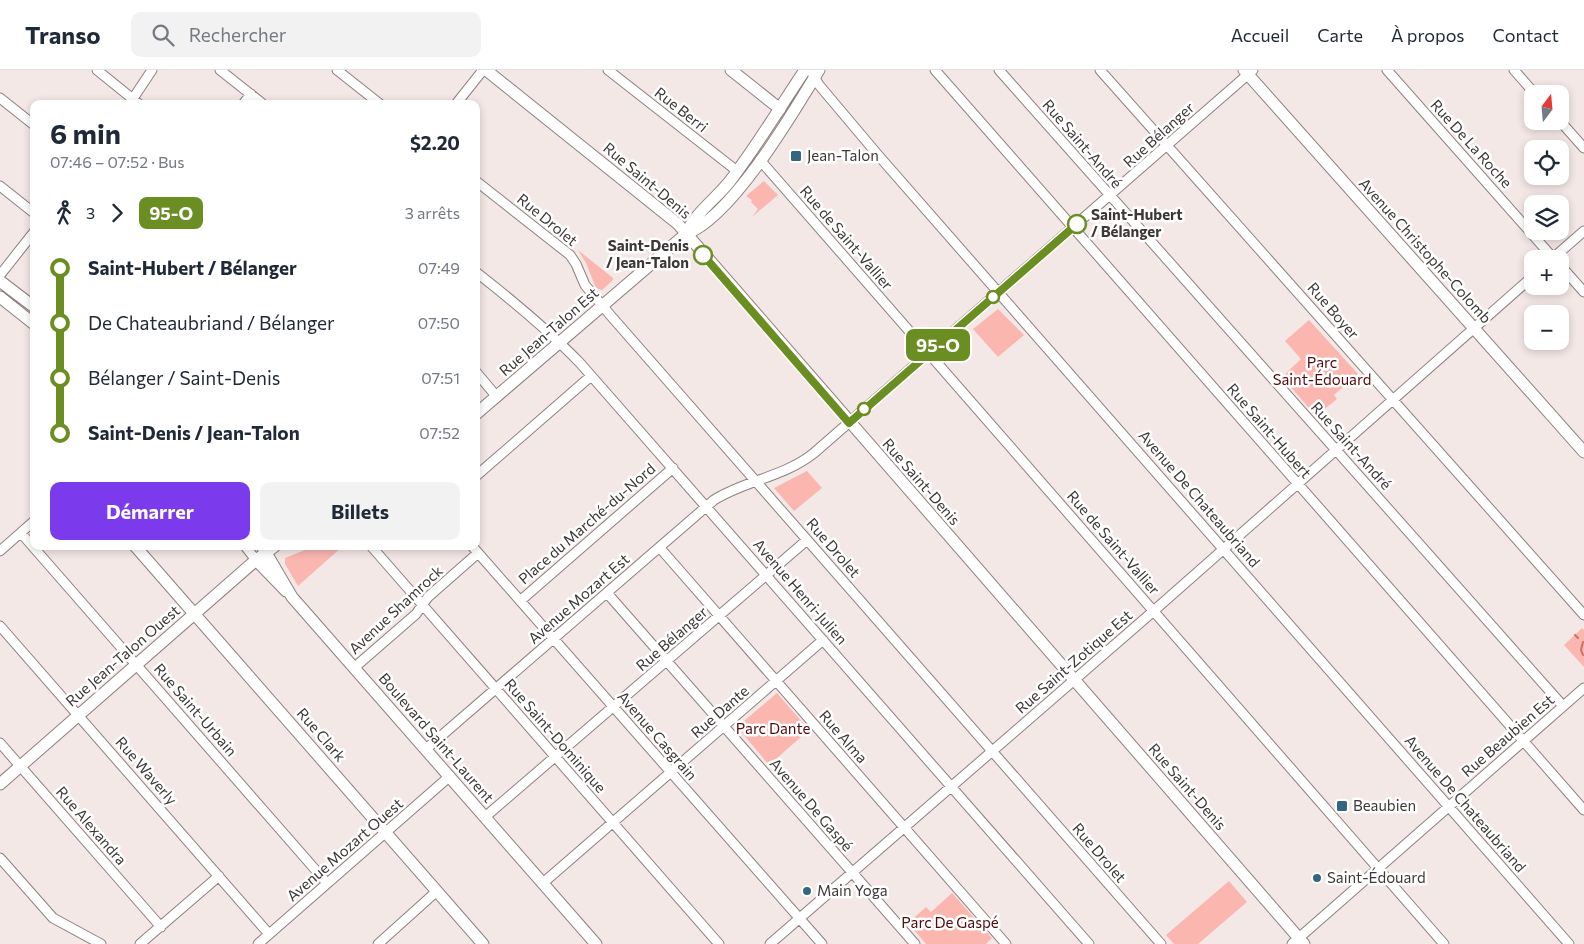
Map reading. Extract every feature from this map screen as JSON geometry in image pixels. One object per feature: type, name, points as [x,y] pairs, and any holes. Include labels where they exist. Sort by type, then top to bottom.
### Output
[{"type":"main road","name":"Rue Saint-Denis","points":[[484,70],[661,210],[686,234],[1299,942]]},
{"type":"main road","points":[[731,70],[780,109]]},
{"type":"main road","name":"Rue Jean-Talon Est","points":[[686,234],[692,220],[717,196],[737,171],[805,70]]},
{"type":"main road","name":"Avenue Christophe-Colomb","points":[[1248,72],[1584,452]]},
{"type":"main road","name":"Rue Jean-Talon Est","points":[[480,411],[686,234],[696,230],[730,198],[760,160],[815,73]]},
{"type":"main road","points":[[0,280],[30,304]]},
{"type":"main road","points":[[0,297],[30,321]]},
{"type":"main road","name":"Rue Clark","points":[[139,550],[483,944]]},
{"type":"main road","name":"Rue Jean-Talon Ouest","points":[[0,784],[266,550]]},
{"type":"main road","name":"Boulevard Saint-Laurent","points":[[269,550],[292,597],[596,944]]},
{"type":"main road","points":[[256,560],[292,597]]},
{"type":"street","points":[[96,70],[132,100]]},
{"type":"street","points":[[135,100],[152,70]]},
{"type":"street","points":[[220,70],[258,100]]},
{"type":"street","points":[[337,70],[375,100]]},
{"type":"street","points":[[459,100],[484,70]]},
{"type":"street","name":"Rue Berri","points":[[608,70],[737,171]]},
{"type":"street","name":"Rue Saint-Hubert","points":[[935,70],[1584,810]]},
{"type":"street","name":"Rue Saint-André","points":[[999,70],[1563,706]]},
{"type":"street","name":"Rue Boyer","points":[[1100,70],[1584,615]]},
{"type":"street","name":"Rue De La Roche","points":[[1387,70],[1546,250]]},
{"type":"street","points":[[1514,70],[1528,85]]},
{"type":"street","name":"Rue Bélanger","points":[[756,481],[778,474],[803,461],[849,423],[1072,227],[1168,146],[1248,72]]},
{"type":"street","name":"Avenue De Chateaubriand","points":[[815,73],[878,155],[1569,944]]},
{"type":"street","points":[[246,100],[251,94]]},
{"type":"street","points":[[0,98],[30,122]]},
{"type":"street","points":[[1568,130],[1584,148]]},
{"type":"street","name":"Rue de Saint-Vallier","points":[[760,160],[1444,944]]},
{"type":"street","name":"Rue Drolet","points":[[480,184],[570,255],[585,285],[603,306],[1161,944]]},
{"type":"street","points":[[0,186],[30,210]]},
{"type":"street","points":[[1565,250],[1584,231]]},
{"type":"street","points":[[0,275],[30,237]]},
{"type":"street","name":"Avenue Henri-Julien","points":[[480,275],[532,316],[592,376],[1089,944]]},
{"type":"street","name":"Rue De La Roche","points":[[1569,275],[1584,292]]},
{"type":"street","name":"Rue Saint-Zotique Est","points":[[770,944],[1154,611],[1524,284]]},
{"type":"street","points":[[480,473],[592,376]]},
{"type":"street","points":[[480,377],[497,397]]},
{"type":"street","name":"Place du Marché-du-Nord","points":[[520,601],[673,468]]},
{"type":"street","name":"Avenue Mozart Est","points":[[426,749],[660,548],[706,506],[732,489],[756,481]]},
{"type":"street","points":[[0,551],[30,524]]},
{"type":"street","name":"Rue Saint-Urbain","points":[[20,533],[30,544]]},
{"type":"street","name":"Rue Bélanger","points":[[486,817],[807,540]]},
{"type":"street","name":"Rue Alma","points":[[660,548],[1006,944]]},
{"type":"street","name":"Rue Saint-Urbain","points":[[35,550],[327,883]]},
{"type":"street","points":[[248,550],[256,560]]},
{"type":"street","name":"Rue Saint-Dominique","points":[[374,550],[719,944]]},
{"type":"street","name":"Avenue Casgrain","points":[[475,550],[822,944]]},
{"type":"street","name":"Avenue Shamrock","points":[[355,667],[416,614],[428,597],[475,550]]},
{"type":"street","name":"Avenue De Gaspé","points":[[608,593],[915,944]]},
{"type":"street","name":"Rue Waverly","points":[[0,626],[270,934]]},
{"type":"street","name":"Rue Dante","points":[[543,883],[823,640]]},
{"type":"street","name":"Rue Beaubien Est","points":[[1299,942],[1448,806],[1584,688]]},
{"type":"street","name":"Rue Alexandra","points":[[0,743],[160,927]]},
{"type":"street","name":"Avenue Mozart Ouest","points":[[258,944],[450,776]]},
{"type":"street","points":[[0,858],[54,918],[101,944]]},
{"type":"street","points":[[140,944],[219,876]]},
{"type":"street","points":[[378,944],[437,891]]},
{"type":"green space","points":[[764,181],[778,195],[752,217],[758,209],[751,202],[752,200],[746,196]]},
{"type":"green space","points":[[578,250],[613,278],[602,290],[596,288],[586,263]]},
{"type":"green space","points":[[998,309],[1024,335],[998,357],[973,329]]},
{"type":"green space","name":"Parc Saint-Édouard","points":[[1309,320],[1358,374],[1334,395],[1337,399],[1316,416],[1282,377],[1301,359],[1285,341]]},
{"type":"green space","points":[[807,471],[822,488],[794,511],[774,488]]},
{"type":"green space","points":[[305,550],[338,550],[298,586],[285,564],[285,558]]},
{"type":"green space","points":[[1582,628],[1584,630],[1584,667],[1564,645]]},
{"type":"green space","name":"Parc Dante","points":[[777,693],[809,730],[769,765],[737,727]]},
{"type":"green space","points":[[1229,881],[1247,902],[1198,944],[1174,944],[1166,935]]},
{"type":"green space","name":"Parc De Gaspé","points":[[952,893],[992,938],[986,944],[926,944],[908,923],[926,907],[931,912]]},
{"type":"waterway","points":[[1575,635],[1578,638]]},
{"type":"waterway","points":[[1583,642],[1581,650],[1583,655]]},
{"type":"bus line","name":"95-O","points":[[703,255],[849,423],[1077,224]]},
{"type":"place","name":"Jean-Talon","points":[[796,156]]},
{"type":"place","name":"Saint-Hubert / Bélanger","points":[[1077,224]]},
{"type":"place","name":"Saint-Denis / Jean-Talon","points":[[703,255]]},
{"type":"place","name":"Beaubien","points":[[1342,806]]},
{"type":"place","name":"Saint-Édouard","points":[[1317,878]]},
{"type":"place","name":"Main Yoga","points":[[807,891]]}]
